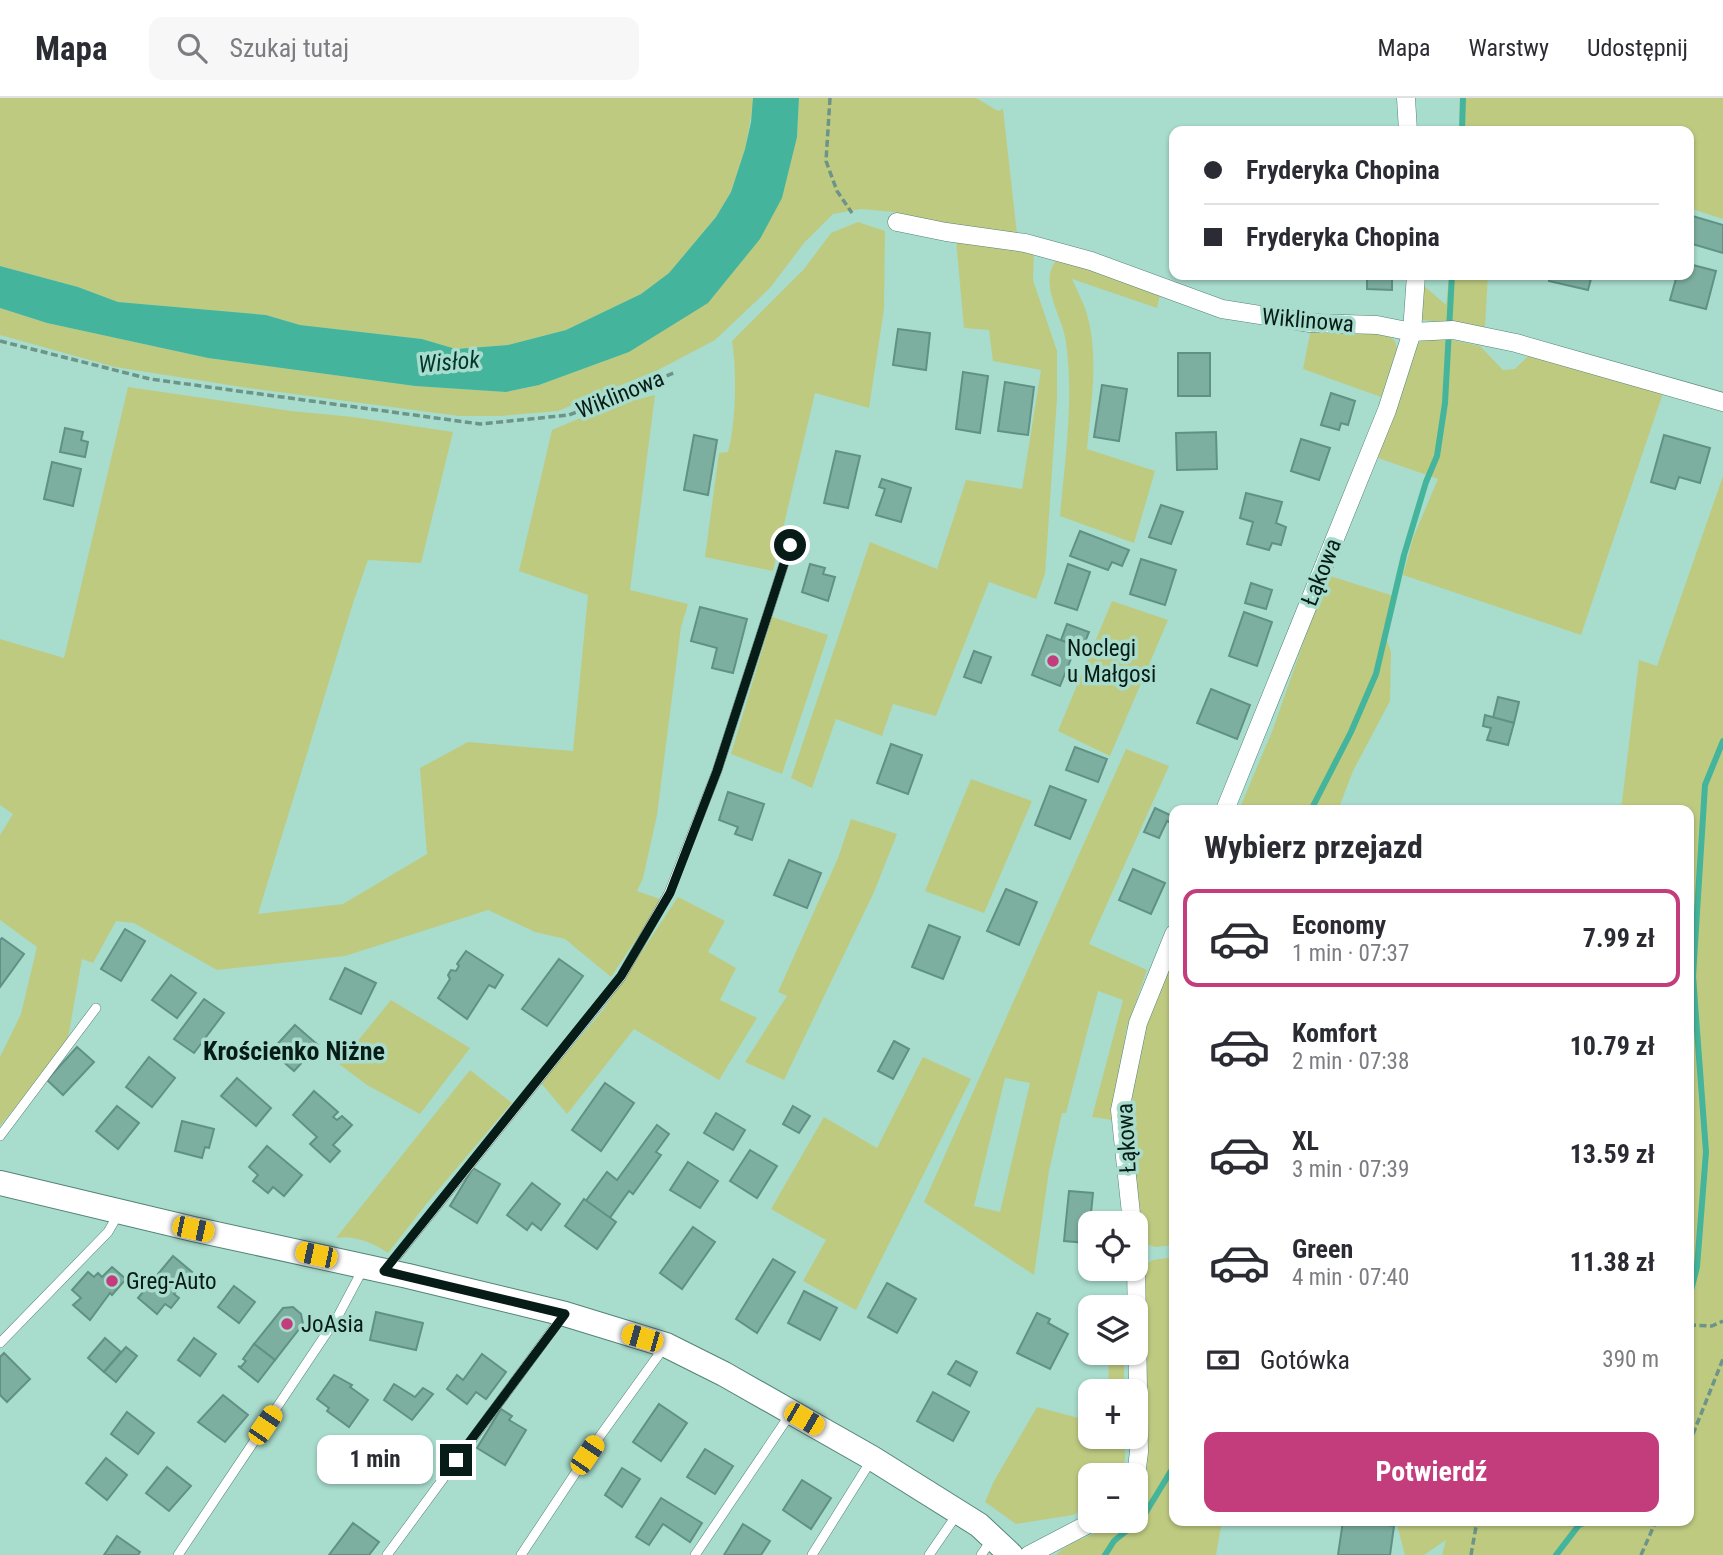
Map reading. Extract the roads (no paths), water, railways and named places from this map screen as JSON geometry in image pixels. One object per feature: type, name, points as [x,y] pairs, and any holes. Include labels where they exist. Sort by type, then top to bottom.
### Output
[{"type":"street","points":[[1406,98],[1408,126]]},
{"type":"street","name":"Wiklinowa","points":[[897,222],[1025,243],[1091,261],[1222,309],[1310,323],[1377,325],[1412,332],[1453,330],[1516,342],[1723,401]]},
{"type":"street","name":"Łąkowa","points":[[1227,805],[1387,410],[1412,332],[1416,280]]},
{"type":"street","name":"Łąkowa","points":[[1131,1211],[1120,1110],[1138,1023],[1169,946]]},
{"type":"street","points":[[0,1183],[565,1314],[666,1345],[792,1411],[959,1511],[995,1549]]},
{"type":"street","points":[[1136,1281],[1138,1463]]},
{"type":"street","points":[[1029,1555],[1078,1529]]},
{"type":"lane","points":[[178,1555],[338,1316],[374,1268],[621,976],[670,893],[717,771],[790,545]]},
{"type":"lane","points":[[0,1136],[96,1007]]},
{"type":"lane","points":[[0,1343],[108,1232],[120,1212]]},
{"type":"lane","points":[[387,1555],[565,1314]]},
{"type":"lane","points":[[520,1555],[600,1436],[666,1345]]},
{"type":"lane","points":[[695,1555],[792,1411]]},
{"type":"lane","points":[[811,1555],[872,1458]]},
{"type":"lane","points":[[929,1555],[959,1511]]},
{"type":"water","name":"Wisłok","points":[[753,98],[799,98],[797,137],[782,198],[760,239],[708,303],[629,352],[539,385],[506,392],[415,386],[208,358],[47,323],[0,308],[0,266],[78,287],[118,302],[266,315],[300,325],[422,339],[456,349],[508,345],[566,330],[641,294],[669,273],[716,217],[731,192],[745,149]]},
{"type":"waterway","points":[[1462,126],[1463,98]]},
{"type":"waterway","points":[[1314,805],[1351,732],[1376,674],[1404,555],[1426,482],[1437,456],[1445,403],[1452,280]]},
{"type":"waterway","points":[[1694,960],[1705,785],[1723,741]]},
{"type":"waterway","points":[[1694,990],[1706,1152],[1694,1279]]},
{"type":"waterway","points":[[1105,1555],[1114,1541],[1143,1517],[1169,1474]]},
{"type":"waterway","points":[[1556,1555],[1578,1526]]},
{"type":"place","name":"Noclegi u Małgosi","points":[[1053,661]]},
{"type":"place","name":"Greg-Auto","points":[[112,1281]]},
{"type":"place","name":"JoAsia","points":[[287,1324]]},
{"type":"district","name":"Krościenko Niżne","points":[[294,1051]]}]
